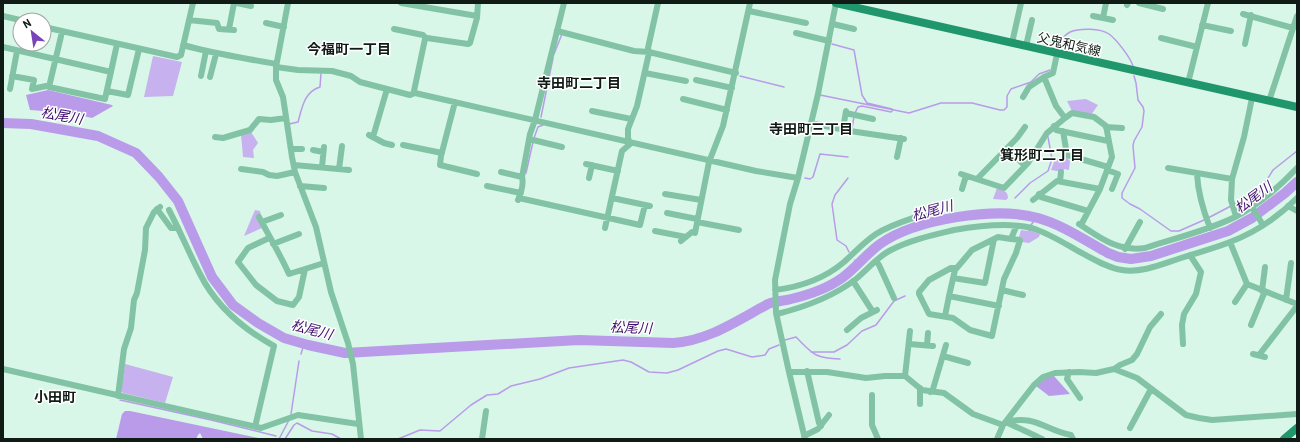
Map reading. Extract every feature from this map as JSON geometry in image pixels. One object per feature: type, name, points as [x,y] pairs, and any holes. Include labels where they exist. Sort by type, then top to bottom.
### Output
[{"type":"main road","name":"父鬼和気線","points":[[836,3],[1188,84],[1297,107]]},
{"type":"main road","points":[[1284,439],[1297,428]]},
{"type":"street","points":[[52,29],[177,57],[181,54],[193,3]]},
{"type":"street","points":[[189,20],[217,23],[219,32],[231,30],[234,3]]},
{"type":"street","points":[[238,3],[249,5]]},
{"type":"street","points":[[288,3],[276,66],[276,80],[283,97],[295,172],[316,227],[331,292],[348,343],[352,364],[360,439]]},
{"type":"street","points":[[401,3],[477,16]]},
{"type":"street","points":[[394,29],[400,33],[423,35],[426,38],[468,44],[470,42],[477,16],[478,3]]},
{"type":"street","points":[[519,197],[523,181],[522,177],[564,3]]},
{"type":"street","points":[[605,228],[622,151],[630,144],[628,129],[637,106],[645,73],[649,53],[648,48],[658,3]]},
{"type":"street","points":[[654,231],[683,239],[692,232],[695,233],[710,160],[723,126],[736,73],[750,3]]},
{"type":"street","points":[[828,415],[818,429],[805,437],[777,314],[775,280],[790,204],[798,178],[811,123],[836,3]]},
{"type":"street","points":[[1012,43],[1021,3]]},
{"type":"street","points":[[1103,18],[1106,3]]},
{"type":"street","points":[[1139,3],[1155,10],[1163,9]]},
{"type":"street","points":[[1188,84],[1208,3]]},
{"type":"street","points":[[749,11],[780,15],[806,23]]},
{"type":"street","points":[[1243,14],[1267,18],[1293,28]]},
{"type":"street","points":[[1245,44],[1246,28],[1251,15]]},
{"type":"street","points":[[1094,16],[1113,20]]},
{"type":"street","points":[[1269,101],[1297,16]]},
{"type":"street","points":[[1026,46],[1032,20]]},
{"type":"street","points":[[266,23],[284,27]]},
{"type":"street","points":[[832,24],[854,29]]},
{"type":"street","points":[[1202,25],[1231,31]]},
{"type":"street","points":[[557,30],[634,51],[649,53],[736,73]]},
{"type":"street","points":[[50,87],[62,32]]},
{"type":"street","points":[[796,33],[829,41]]},
{"type":"street","points":[[415,93],[414,91],[418,68],[426,38]]},
{"type":"street","points":[[1161,38],[1173,44],[1197,47]]},
{"type":"street","points":[[12,76],[34,80],[32,89],[46,86],[105,99],[116,44]]},
{"type":"street","points":[[183,45],[216,54],[245,57],[276,66],[298,70],[332,71],[351,76],[360,82],[410,95],[415,93],[756,171],[798,178]]},
{"type":"street","points":[[107,90],[128,94],[139,49]]},
{"type":"street","points":[[201,76],[206,51]]},
{"type":"street","points":[[10,89],[17,52]]},
{"type":"street","points":[[22,52],[110,72]]},
{"type":"street","points":[[210,77],[216,54]]},
{"type":"street","points":[[1023,97],[1029,87],[1053,73],[1057,54]]},
{"type":"street","points":[[645,73],[686,81]]},
{"type":"street","points":[[1044,77],[1056,106],[1065,118]]},
{"type":"street","points":[[696,80],[708,86],[732,88]]},
{"type":"street","points":[[387,89],[371,136],[392,145]]},
{"type":"street","points":[[697,102],[699,95]]},
{"type":"street","points":[[1236,216],[1231,200],[1232,179],[1244,137],[1252,98]]},
{"type":"street","points":[[683,99],[727,110]]},
{"type":"street","points":[[455,102],[440,165],[450,165],[468,169],[477,174]]},
{"type":"street","points":[[592,111],[632,119]]},
{"type":"street","points":[[843,129],[846,111],[855,115],[870,117]]},
{"type":"street","points":[[962,189],[964,175],[1004,188],[1025,166],[1047,133],[1072,113],[1094,117],[1106,127],[1122,128]]},
{"type":"street","points":[[215,137],[223,138],[250,130],[259,119],[270,120],[286,118]]},
{"type":"street","points":[[811,123],[902,138],[897,157]]},
{"type":"street","points":[[1054,126],[1056,130],[1063,132],[1108,141]]},
{"type":"street","points":[[977,179],[1008,149],[1025,127]]},
{"type":"street","points":[[1106,127],[1112,157],[1100,189],[1080,225],[1113,245],[1124,249],[1135,250],[1145,248],[1210,228],[1236,216],[1253,208],[1297,168]]},
{"type":"street","points":[[1063,132],[1067,155],[1107,168],[1118,174],[1112,189]]},
{"type":"street","points":[[532,140],[562,147]]},
{"type":"street","points":[[403,145],[415,144],[442,153]]},
{"type":"street","points":[[339,169],[343,157],[342,146]]},
{"type":"street","points":[[291,148],[302,149]]},
{"type":"street","points":[[313,150],[324,149],[322,167]]},
{"type":"street","points":[[1008,149],[1025,166]]},
{"type":"street","points":[[294,165],[349,170]]},
{"type":"street","points":[[589,178],[589,165],[618,171]]},
{"type":"street","points":[[1168,168],[1232,179]]},
{"type":"street","points":[[244,171],[265,176],[277,176],[295,172]]},
{"type":"street","points":[[501,172],[522,177]]},
{"type":"street","points":[[1060,181],[1061,172]]},
{"type":"street","points":[[1197,174],[1198,188],[1210,228]]},
{"type":"street","points":[[1032,200],[1057,181],[1100,189]]},
{"type":"street","points":[[300,186],[324,188]]},
{"type":"street","points":[[487,186],[519,197],[594,212],[607,218],[640,225],[647,206],[612,198]]},
{"type":"street","points":[[665,194],[701,200]]},
{"type":"street","points":[[1039,194],[1042,197],[1088,211]]},
{"type":"street","points":[[777,314],[798,309],[831,295],[853,281],[882,255],[898,246],[932,236],[986,226],[1016,226],[1041,232],[1105,265],[1122,270],[1152,267],[1230,242],[1256,230],[1297,198]]},
{"type":"street","points":[[1288,206],[1297,211]]},
{"type":"street","points":[[118,396],[124,349],[131,328],[134,300],[137,293],[145,250],[146,228],[154,212],[158,208],[171,228],[178,228]]},
{"type":"street","points":[[1253,208],[1263,224]]},
{"type":"street","points":[[169,210],[200,275],[220,305],[239,324],[257,337],[274,346],[255,427]]},
{"type":"street","points":[[917,210],[919,216]]},
{"type":"street","points":[[775,291],[810,282],[820,277],[845,261],[864,242],[876,234],[897,222],[930,212]]},
{"type":"street","points":[[667,213],[739,230]]},
{"type":"street","points":[[281,215],[260,220],[273,244],[277,256],[289,274],[324,262]]},
{"type":"street","points":[[727,227],[728,220]]},
{"type":"street","points":[[1124,249],[1140,222]]},
{"type":"street","points":[[1012,239],[1016,226]]},
{"type":"street","points":[[273,244],[299,234]]},
{"type":"street","points":[[945,316],[956,268],[972,250],[998,237],[1020,240],[1016,253],[1004,279],[992,336],[970,330],[953,318],[929,314],[919,292],[929,280],[951,268],[956,268]]},
{"type":"street","points":[[269,238],[248,248],[238,262],[256,285],[277,301],[293,305],[299,297],[305,269]]},
{"type":"street","points":[[953,278],[984,283],[994,239]]},
{"type":"street","points":[[1230,242],[1247,284],[1297,305],[1269,338],[1259,355]]},
{"type":"street","points":[[1183,344],[1182,325],[1184,314],[1196,294],[1201,272],[1190,255]]},
{"type":"street","points":[[876,261],[892,297]]},
{"type":"street","points":[[1286,300],[1293,272],[1291,263]]},
{"type":"street","points":[[1254,322],[1264,291],[1265,267]]},
{"type":"street","points":[[847,330],[862,318],[875,311],[861,297],[853,281]]},
{"type":"street","points":[[1235,302],[1247,284]]},
{"type":"street","points":[[1002,290],[1023,295]]},
{"type":"street","points":[[949,296],[999,306]]},
{"type":"street","points":[[997,439],[1005,423],[1034,385],[1043,377],[1054,373],[1096,373],[1114,369],[1132,360],[1138,354],[1150,327],[1160,314]]},
{"type":"street","points":[[905,376],[910,331]]},
{"type":"street","points":[[909,344],[930,345],[928,333]]},
{"type":"street","points":[[930,392],[933,388],[946,345]]},
{"type":"street","points":[[943,356],[968,363]]},
{"type":"street","points":[[3,369],[118,396],[196,412],[255,427],[266,427],[298,415],[358,424]]},
{"type":"street","points":[[1114,369],[1137,378],[1186,415],[1212,420],[1297,414]]},
{"type":"street","points":[[808,371],[819,423],[821,426]]},
{"type":"street","points":[[789,372],[827,372],[866,378],[905,376],[920,388],[930,392],[944,393],[973,414],[1005,423],[1042,439]]},
{"type":"street","points":[[1069,372],[1067,379],[1080,398]]},
{"type":"street","points":[[920,388],[920,404]]},
{"type":"street","points":[[1130,428],[1138,419],[1152,390]]},
{"type":"street","points":[[872,395],[872,425],[878,439]]},
{"type":"street","points":[[482,439],[482,420],[486,411]]},
{"type":"street","points":[[1005,423],[1022,419],[1029,420],[1071,435],[1073,439]]},
{"type":"shaded area","points":[[153,56],[182,62],[173,96],[144,97]]},
{"type":"shaded area","points":[[48,90],[113,106],[92,118],[70,113],[30,110],[26,95]]},
{"type":"shaded area","points":[[1086,99],[1098,105],[1091,115],[1072,111],[1067,101]]},
{"type":"shaded area","points":[[251,132],[258,143],[253,150],[254,158],[243,157],[241,134]]},
{"type":"shaded area","points":[[1066,157],[1070,161],[1069,170],[1064,169],[1063,172],[1051,170],[1055,159]]},
{"type":"shaded area","points":[[997,188],[1006,192],[1008,198],[1006,200],[993,199]]},
{"type":"shaded area","points":[[255,210],[260,211],[262,228],[244,236]]},
{"type":"shaded area","points":[[1028,229],[1040,234],[1039,237],[1029,243],[1022,242],[1022,238],[1019,237],[1021,230],[1028,231]]},
{"type":"shaded area","points":[[125,364],[173,377],[165,403],[123,393],[121,391]]},
{"type":"shaded area","points":[[1054,376],[1070,394],[1049,396],[1036,386],[1046,378]]},
{"type":"shaded area","points":[[125,411],[263,439],[203,439],[200,433],[196,439],[116,439],[122,414]]},
{"type":"waterway","points":[[1057,49],[1065,35],[1070,32],[1084,29],[1101,31],[1109,34],[1116,40],[1133,66]]},
{"type":"waterway","points":[[554,54],[562,34]]},
{"type":"waterway","points":[[832,44],[854,50],[862,95],[867,103],[893,110]]},
{"type":"waterway","points":[[541,117],[553,58]]},
{"type":"waterway","points":[[820,95],[909,113],[941,103],[972,103],[1004,110],[1007,107],[1007,96],[1011,89],[1031,82],[1039,74],[1050,70]]},
{"type":"waterway","points":[[289,124],[298,122],[304,101],[310,93],[320,87],[321,73]]},
{"type":"waterway","points":[[740,76],[784,87]]},
{"type":"waterway","points":[[1134,76],[1138,100],[1144,111],[1142,127],[1134,141],[1133,146],[1135,168],[1122,193],[1122,198],[1171,231],[1179,231],[1204,220]]},
{"type":"waterway","points":[[855,113],[858,107],[862,106],[891,112],[893,110]]},
{"type":"waterway","points":[[852,128],[854,117]]},
{"type":"waterway","name":"松尾川","points":[[3,123],[31,124],[98,136],[136,153],[159,177],[178,201],[212,277],[233,305],[258,323],[284,338],[345,353],[579,340],[673,343],[686,341],[711,334],[768,304],[788,300],[824,288],[847,274],[870,252],[895,235],[935,222],[957,217],[1001,213],[1038,218],[1065,229],[1108,253],[1118,257],[1131,259],[1151,256],[1228,231],[1252,218],[1297,182]]},
{"type":"waterway","points":[[534,138],[538,127],[543,125]]},
{"type":"waterway","points":[[1015,198],[1030,183],[1048,171],[1052,159],[1048,137]]},
{"type":"waterway","points":[[526,173],[533,142]]},
{"type":"waterway","points":[[1235,204],[1254,201],[1273,170],[1297,151]]},
{"type":"waterway","points":[[805,178],[810,179],[813,177],[820,154],[848,157]]},
{"type":"waterway","points":[[848,178],[835,195],[832,204],[837,240],[846,246],[849,252]]},
{"type":"waterway","points":[[1208,218],[1231,206]]},
{"type":"waterway","points":[[1031,225],[1037,217]]},
{"type":"waterway","name":"松尾川","points":[[855,260],[857,264]]},
{"type":"waterway","points":[[811,352],[834,352],[847,345],[862,331],[876,325],[894,301],[905,296]]},
{"type":"waterway","points":[[785,340],[796,337],[815,354],[825,358],[840,359]]},
{"type":"waterway","points":[[301,354],[304,344]]},
{"type":"waterway","points":[[398,439],[420,430],[440,431],[471,405],[487,395],[498,394],[511,386],[540,379],[569,368],[623,360],[631,362],[649,372],[667,373],[678,370],[718,351],[726,349],[752,357],[765,355],[769,349],[779,345]]},
{"type":"waterway","points":[[291,414],[299,361]]},
{"type":"waterway","points":[[120,400],[276,436]]},
{"type":"waterway","points":[[279,439],[289,420]]},
{"type":"waterway","points":[[285,439],[297,423],[312,431],[332,434],[341,439]]},
{"type":"district","name":"今福町一丁目","points":[[349,48]]},
{"type":"district","name":"寺田町二丁目","points":[[579,82]]},
{"type":"district","name":"寺田町三丁目","points":[[811,128]]},
{"type":"district","name":"箕形町二丁目","points":[[1042,154]]},
{"type":"district","name":"小田町","points":[[55,396]]}]
